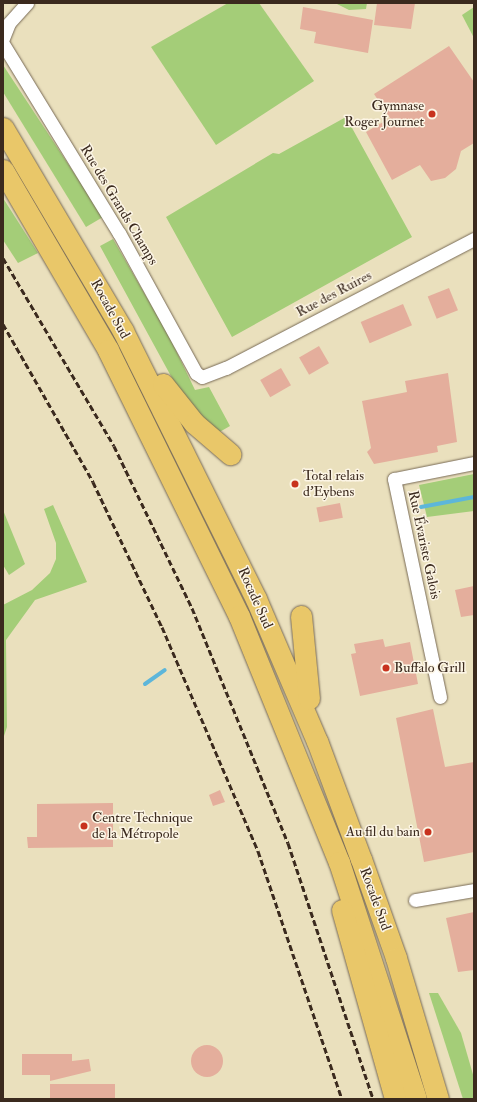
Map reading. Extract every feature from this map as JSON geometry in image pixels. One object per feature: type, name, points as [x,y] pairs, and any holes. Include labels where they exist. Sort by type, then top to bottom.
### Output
[{"type":"highway","name":"Rocade Sud","points":[[3,128],[63,226],[154,389],[213,508],[317,741],[396,958],[438,1099]]},
{"type":"highway","name":"Rocade Sud","points":[[3,170],[78,296],[161,453],[218,569],[294,744],[372,955],[416,1099]]},
{"type":"highway","points":[[63,226],[180,408],[230,454]]},
{"type":"highway","points":[[301,616],[304,673],[317,741]]},
{"type":"highway","points":[[294,744],[396,1099]]},
{"type":"highway","points":[[396,958],[448,1099]]},
{"type":"street","points":[[3,38],[9,23],[27,3]]},
{"type":"street","name":"Rue des Grands Champs","points":[[3,44],[115,227],[196,373],[209,377]]},
{"type":"street","name":"Rue des Ruires","points":[[209,377],[474,239]]},
{"type":"street","name":"Rue Évariste Galois","points":[[440,697],[394,479],[474,463]]},
{"type":"street","points":[[415,900],[474,890]]},
{"type":"green space","points":[[228,3],[259,3],[314,81],[216,145],[151,47]]},
{"type":"green space","points":[[335,3],[367,3],[366,9],[349,10]]},
{"type":"green space","points":[[474,7],[474,38],[462,15]]},
{"type":"green space","points":[[3,65],[103,217],[86,227],[3,92]]},
{"type":"green space","points":[[346,117],[412,237],[232,337],[166,217],[273,153],[279,154]]},
{"type":"green space","points":[[3,198],[38,253],[18,263],[3,240]]},
{"type":"green space","points":[[113,239],[169,336],[195,390],[209,387],[230,426],[216,434],[176,392],[172,378],[100,246]]},
{"type":"green space","points":[[474,474],[474,511],[427,517],[419,485]]},
{"type":"green space","points":[[53,505],[87,582],[35,600],[6,640],[7,727],[3,739],[3,605],[32,590],[50,573],[56,559],[56,543],[44,509]]},
{"type":"green space","points":[[3,510],[25,564],[9,575],[3,565]]},
{"type":"green space","points":[[429,993],[438,993],[461,1033],[474,1078],[474,1099],[463,1099]]},
{"type":"building","points":[[377,3],[415,3],[411,29],[374,25]]},
{"type":"building","points":[[303,7],[373,20],[368,53],[314,43],[316,32],[300,29]]},
{"type":"building","name":"Gymnase Roger Journet","points":[[449,46],[474,82],[474,143],[461,151],[456,169],[445,178],[431,181],[420,165],[392,180],[366,132],[390,118],[374,94]]},
{"type":"building","points":[[449,288],[458,310],[437,319],[428,297]]},
{"type":"building","points":[[403,304],[412,325],[370,343],[361,322]]},
{"type":"building","points":[[319,346],[329,363],[309,375],[299,358]]},
{"type":"building","points":[[281,368],[291,385],[270,397],[260,380]]},
{"type":"building","points":[[448,373],[457,442],[437,446],[438,452],[374,464],[367,452],[371,448],[362,401],[407,392],[405,381]]},
{"type":"building","points":[[340,503],[343,518],[319,522],[316,508]]},
{"type":"building","points":[[474,586],[474,615],[461,617],[455,590]]},
{"type":"building","name":"Buffalo Grill","points":[[383,639],[385,647],[410,642],[418,684],[360,696],[351,654],[356,653],[354,644]]},
{"type":"building","points":[[433,709],[445,767],[474,762],[474,852],[424,862],[396,718]]},
{"type":"building","points":[[220,790],[225,802],[213,806],[209,795]]},
{"type":"building","name":"Centre Technique de la Métropole","points":[[113,803],[113,847],[28,848],[27,837],[37,837],[37,804]]},
{"type":"building","points":[[474,912],[474,970],[458,972],[446,918]]},
{"type":"building","points":[[207,1045],[218,1050],[223,1061],[218,1072],[207,1077],[196,1072],[191,1061],[196,1050]]},
{"type":"building","points":[[22,1054],[72,1054],[72,1061],[89,1059],[91,1071],[50,1081],[50,1075],[22,1075]]},
{"type":"building","points":[[50,1084],[115,1084],[115,1099],[50,1099]]},
{"type":"waterway","points":[[421,507],[474,497]]},
{"type":"waterway","points":[[145,684],[165,670]]},
{"type":"railway","points":[[3,258],[114,446],[192,608],[288,843],[373,1099]]},
{"type":"railway","points":[[3,324],[93,482],[162,627],[258,851],[342,1099]]},
{"type":"place","name":"Gymnase Roger Journet","points":[[432,114]]},
{"type":"place","name":"Total relais d'Eybens","points":[[295,484]]},
{"type":"place","name":"Buffalo Grill","points":[[386,668]]},
{"type":"place","name":"Centre Technique de la Métropole","points":[[84,826]]},
{"type":"place","name":"Au fil du bain","points":[[428,832]]}]
